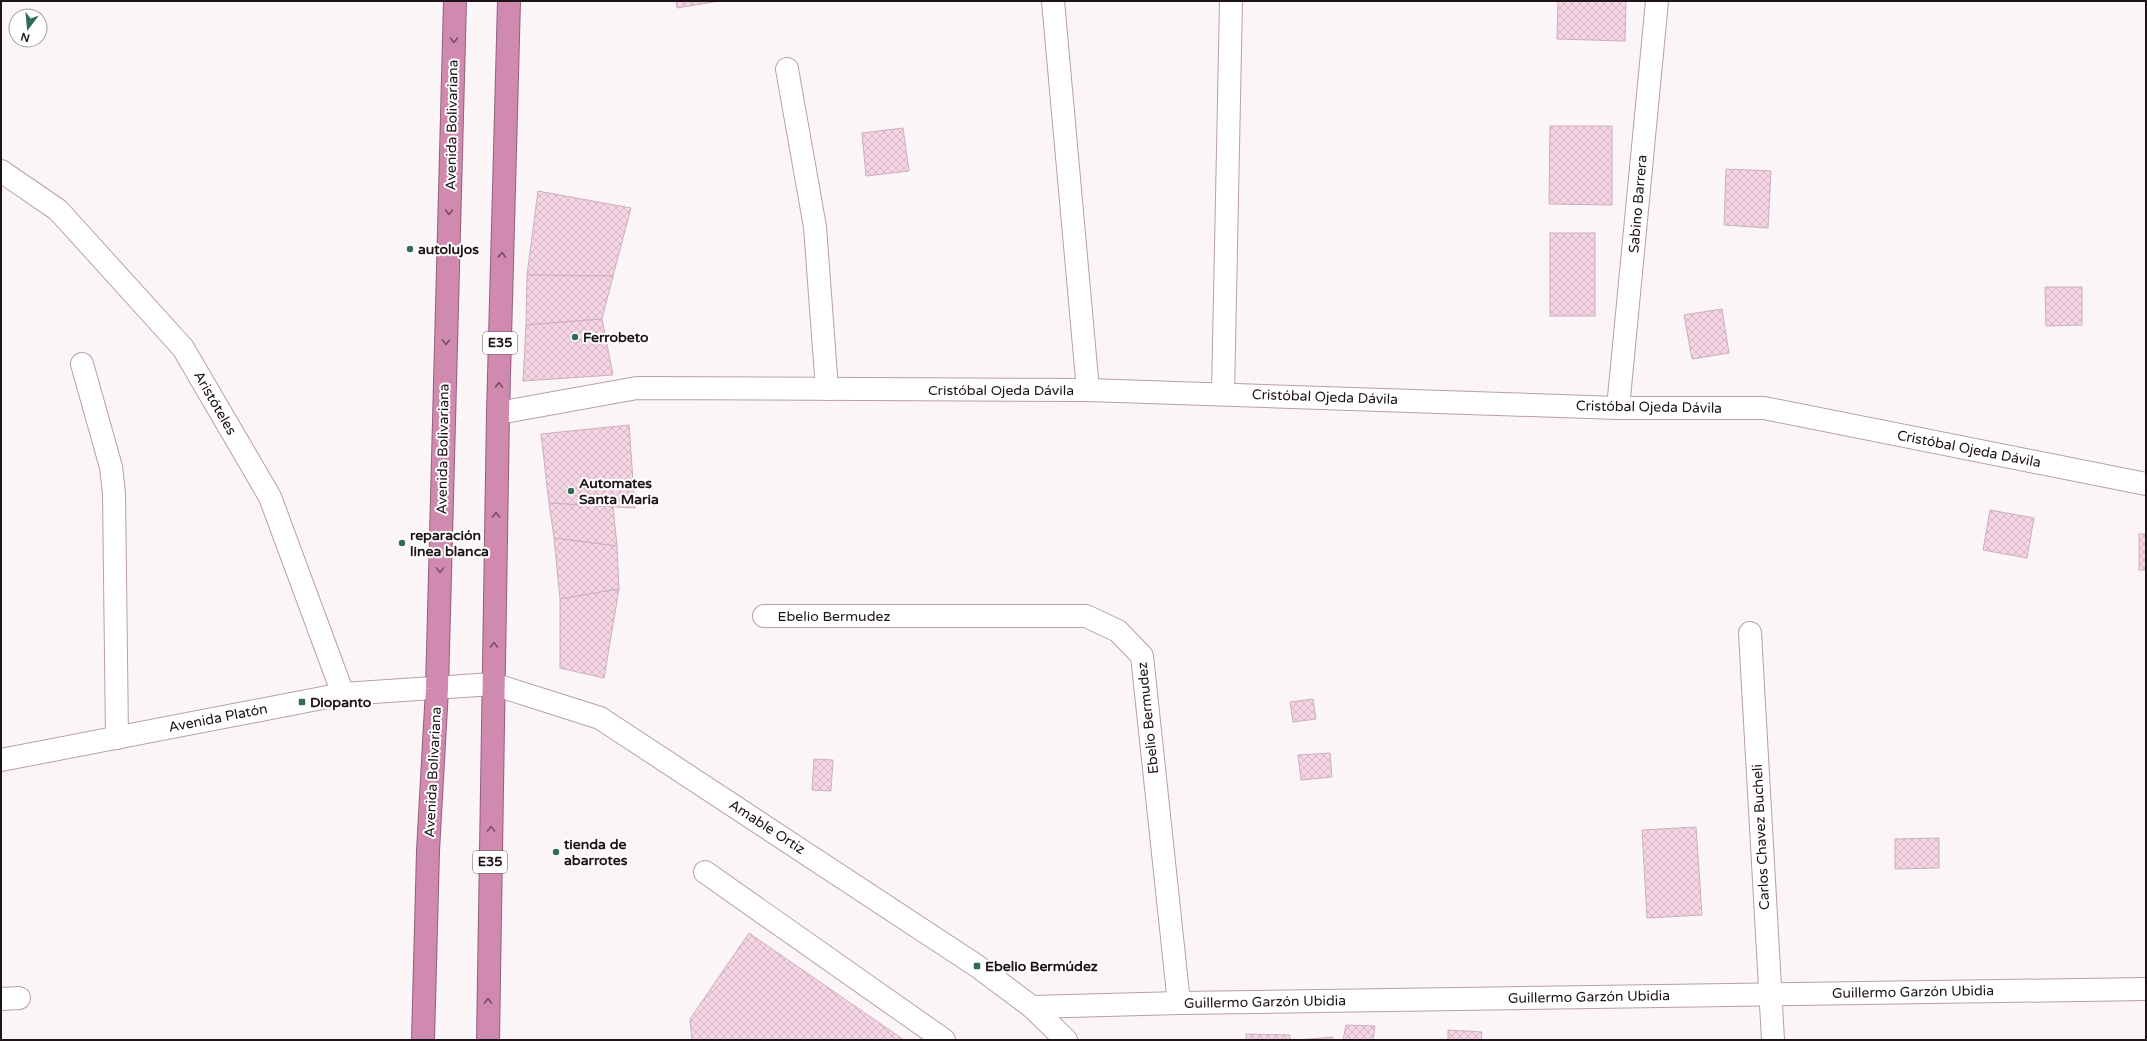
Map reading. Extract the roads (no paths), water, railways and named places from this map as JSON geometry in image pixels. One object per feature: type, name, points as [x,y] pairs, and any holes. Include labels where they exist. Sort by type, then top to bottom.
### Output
[{"type":"highway","name":"Avenida Bolivariana","points":[[424,1040],[428,851],[437,689],[455,1]]},
{"type":"highway","name":"E35","points":[[488,1040],[498,412],[509,1]]},
{"type":"street","points":[[1053,1],[1088,390]]},
{"type":"street","points":[[1223,394],[1231,1]]},
{"type":"street","name":"Sabino Barrera","points":[[1618,408],[1657,1]]},
{"type":"street","points":[[787,69],[815,227],[828,389]]},
{"type":"street","name":"Aristóteles","points":[[1,172],[58,210],[183,348],[270,497],[342,694]]},
{"type":"street","points":[[82,364],[111,466],[114,494],[117,738]]},
{"type":"street","name":"Cristóbal Ojeda Dávila","points":[[498,412],[637,388],[1088,390],[1618,408],[1764,408],[2146,484]]},
{"type":"street","name":"Ebelio Bermudez","points":[[764,616],[1086,616],[1118,631],[1142,656],[1179,1003]]},
{"type":"street","name":"Carlos Chavez Bucheli","points":[[1750,633],[1773,1040]]},
{"type":"street","name":"Amable Ortiz","points":[[437,689],[493,684],[600,718],[978,966],[1032,1008],[1066,1040]]},
{"type":"street","name":"Avenida Platón","points":[[1,760],[342,694],[437,689]]},
{"type":"street","points":[[705,872],[944,1040]]},
{"type":"street","name":"Guillermo Garzón Ubidia","points":[[1032,1008],[1179,1003],[2146,989]]},
{"type":"place","name":"autolujos","points":[[410,249]]},
{"type":"place","name":"Ferrobeto","points":[[575,337]]},
{"type":"place","name":"Automates Santa Maria","points":[[571,491]]},
{"type":"place","name":"reparación linea blanca","points":[[402,543]]},
{"type":"place","name":"Diopanto","points":[[302,702]]},
{"type":"place","name":"tienda de abarrotes","points":[[556,852]]},
{"type":"place","name":"Ebelio Bermúdez","points":[[977,966]]}]
